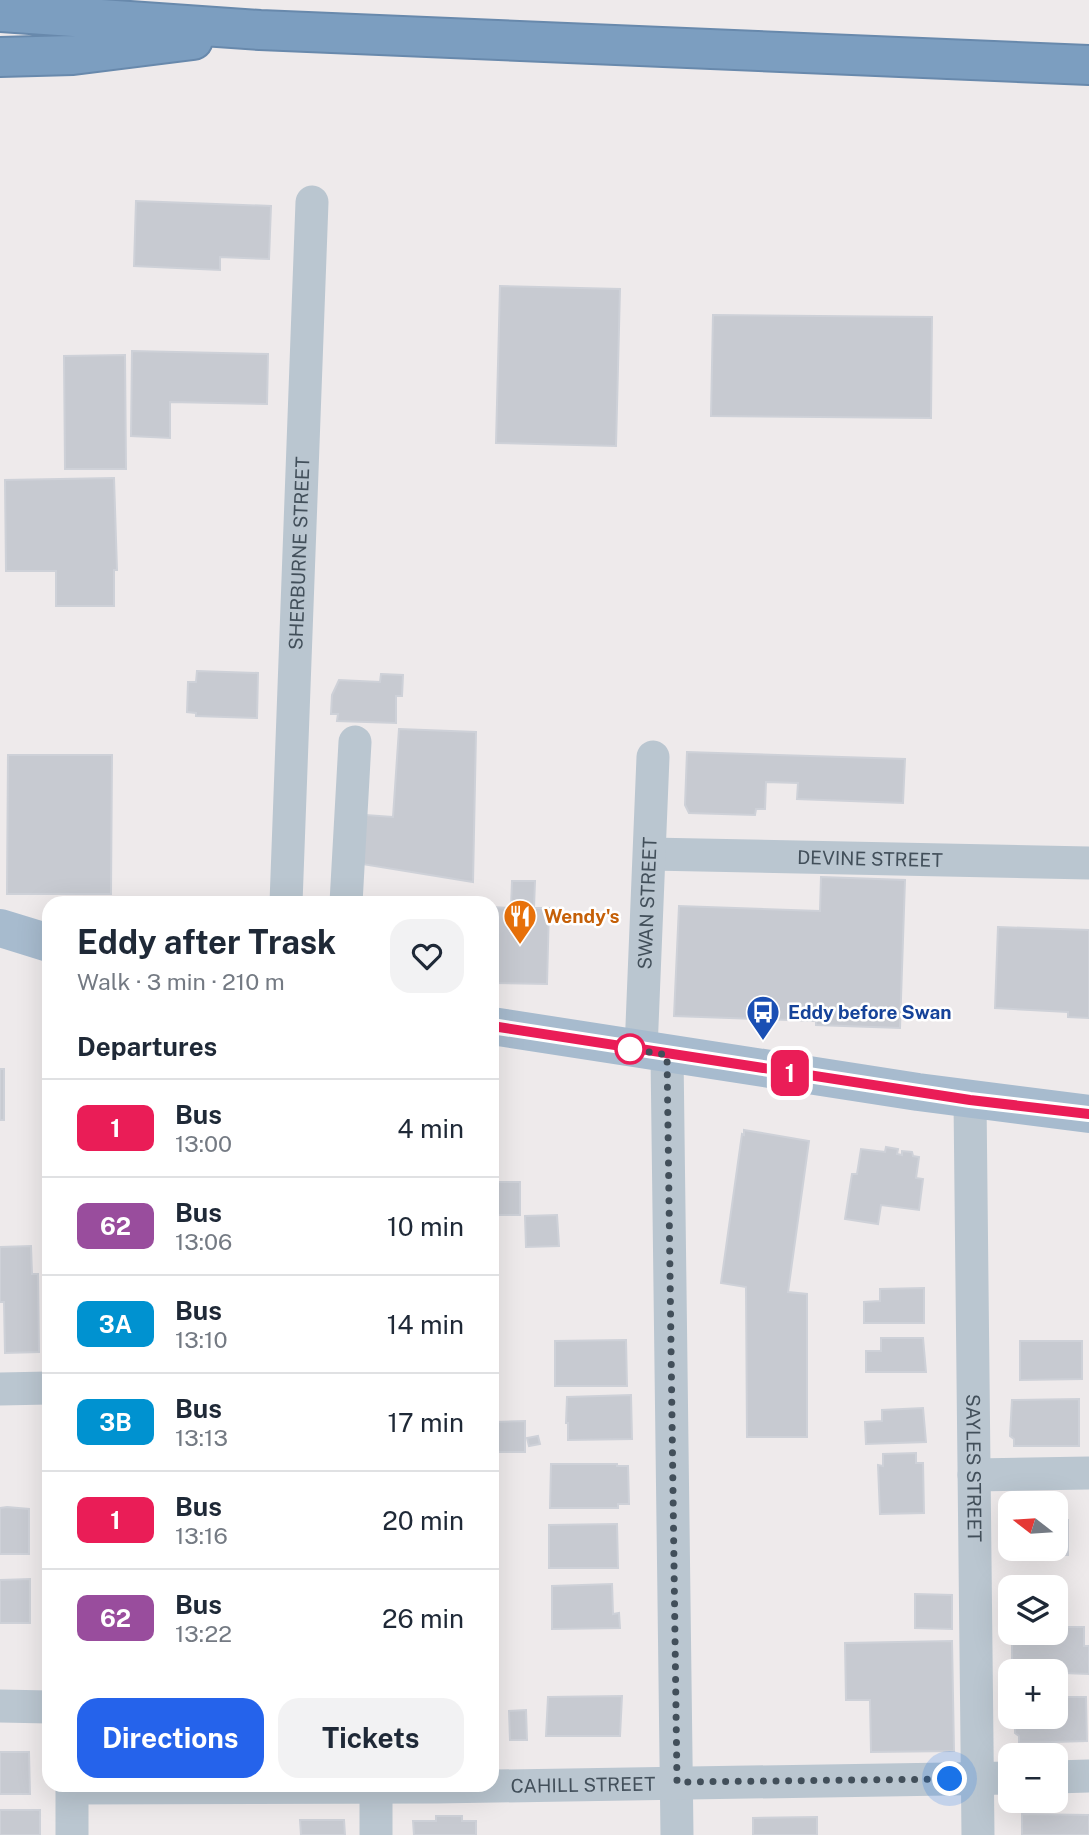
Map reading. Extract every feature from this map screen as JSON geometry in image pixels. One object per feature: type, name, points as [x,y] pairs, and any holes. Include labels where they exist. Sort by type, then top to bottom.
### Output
[{"type":"highway","points":[[0,12],[260,30],[1089,65]]},
{"type":"highway","points":[[0,57],[73,55],[142,48],[260,30]]},
{"type":"main road","points":[[0,928],[42,941]]},
{"type":"main road","points":[[499,1027],[970,1100],[1089,1114]]},
{"type":"street","name":"SHERBURNE STREET","points":[[291,896],[312,202]]},
{"type":"street","points":[[346,896],[355,742]]},
{"type":"street","name":"SWAN STREET","points":[[653,757],[650,854],[654,1052],[677,1835]]},
{"type":"street","name":"DEVINE STREET","points":[[650,854],[1089,863]]},
{"type":"street","name":"SAYLES STREET","points":[[970,1100],[974,1475],[994,1778],[978,1835]]},
{"type":"street","points":[[0,1389],[42,1388]]},
{"type":"street","points":[[974,1475],[1089,1473]]},
{"type":"street","points":[[0,1706],[42,1707]]},
{"type":"street","points":[[1068,1777],[1089,1776]]},
{"type":"street","name":"CAHILL STREET","points":[[499,1784],[994,1778]]},
{"type":"street","points":[[72,1792],[72,1835]]},
{"type":"street","points":[[376,1792],[376,1835]]},
{"type":"building","points":[[136,201],[271,206],[269,259],[220,257],[220,270],[134,266]]},
{"type":"building","points":[[500,286],[620,289],[616,446],[496,443]]},
{"type":"building","points":[[713,315],[932,317],[931,418],[711,416]]},
{"type":"building","points":[[132,351],[268,354],[267,404],[170,402],[170,438],[131,436]]},
{"type":"building","points":[[125,355],[126,469],[65,469],[64,356]]},
{"type":"building","points":[[114,478],[117,570],[114,570],[114,606],[56,606],[56,571],[6,571],[5,480]]},
{"type":"building","points":[[197,671],[258,673],[257,718],[196,716],[196,713],[187,712],[188,682],[196,682]]},
{"type":"building","points":[[381,674],[403,675],[402,696],[396,696],[396,723],[337,721],[338,714],[331,714],[332,695],[339,680],[380,682]]},
{"type":"building","points":[[399,729],[476,732],[473,882],[362,864],[366,815],[393,817]]},
{"type":"building","points":[[687,752],[905,759],[903,803],[797,799],[798,783],[766,782],[765,809],[756,809],[755,815],[689,813],[685,805]]},
{"type":"building","points":[[8,755],[112,755],[111,894],[7,894]]},
{"type":"building","points":[[821,877],[905,880],[900,1028],[816,1025],[816,1021],[674,1016],[679,906],[820,911]]},
{"type":"building","name":"Wendy's","points":[[512,881],[535,881],[534,908],[549,908],[547,984],[499,983],[499,907],[511,908]]},
{"type":"building","points":[[998,927],[1089,930],[1089,1018],[1068,1017],[1068,1012],[995,1008]]},
{"type":"building","points":[[0,1069],[4,1069],[4,1120],[0,1120]]},
{"type":"building","points":[[744,1130],[809,1141],[788,1292],[807,1294],[807,1437],[747,1437],[746,1287],[721,1283]]},
{"type":"building","points":[[886,1147],[898,1149],[897,1154],[902,1155],[902,1151],[912,1152],[913,1156],[919,1157],[916,1178],[923,1179],[919,1210],[881,1205],[878,1224],[845,1219],[852,1174],[857,1174],[861,1149],[885,1152]]},
{"type":"building","points":[[499,1182],[520,1182],[520,1215],[499,1215]]},
{"type":"building","points":[[557,1215],[559,1246],[526,1247],[525,1216]]},
{"type":"building","points":[[31,1246],[32,1274],[38,1274],[39,1352],[5,1353],[4,1302],[0,1302],[0,1247]]},
{"type":"building","points":[[924,1288],[924,1323],[864,1323],[864,1302],[880,1301],[880,1289]]},
{"type":"building","points":[[881,1338],[923,1338],[926,1372],[866,1372],[866,1351],[881,1351]]},
{"type":"building","points":[[626,1340],[627,1386],[555,1386],[555,1341]]},
{"type":"building","points":[[1020,1341],[1082,1341],[1082,1379],[1020,1380]]},
{"type":"building","points":[[631,1395],[632,1439],[568,1440],[567,1397]]},
{"type":"building","points":[[1079,1399],[1079,1446],[1014,1446],[1014,1439],[1010,1436],[1012,1400]]},
{"type":"building","points":[[923,1408],[926,1442],[866,1444],[865,1422],[882,1421],[882,1410]]},
{"type":"building","points":[[525,1421],[525,1452],[499,1452],[499,1422]]},
{"type":"building","points":[[538,1436],[540,1444],[529,1446],[527,1438]]},
{"type":"building","points":[[916,1453],[916,1463],[923,1463],[924,1513],[880,1514],[878,1465],[883,1466],[883,1454]]},
{"type":"building","points":[[551,1464],[628,1466],[629,1504],[618,1504],[618,1508],[550,1508]]},
{"type":"building","points":[[0,1508],[29,1509],[29,1554],[0,1554]]},
{"type":"building","points":[[617,1524],[618,1568],[549,1568],[549,1525]]},
{"type":"building","points":[[30,1579],[30,1623],[0,1623],[0,1580]]},
{"type":"building","points":[[612,1584],[613,1614],[619,1613],[620,1628],[552,1629],[552,1586]]},
{"type":"building","points":[[915,1594],[952,1595],[952,1629],[915,1628]]},
{"type":"building","points":[[1068,1627],[1084,1627],[1084,1646],[1089,1646],[1089,1674],[1068,1673],[1068,1659],[1012,1659],[1012,1645],[1068,1645]]},
{"type":"building","points":[[952,1641],[954,1751],[871,1752],[870,1700],[846,1700],[845,1643]]},
{"type":"building","points":[[622,1696],[620,1736],[546,1736],[548,1697]]},
{"type":"building","points":[[1068,1697],[1086,1697],[1087,1741],[1019,1743],[1019,1736],[1015,1729],[1068,1729]]},
{"type":"building","points":[[526,1710],[527,1740],[510,1740],[509,1711]]},
{"type":"building","points":[[0,1752],[29,1752],[30,1794],[0,1794]]},
{"type":"building","points":[[0,1810],[40,1810],[40,1835],[0,1835]]},
{"type":"building","points":[[1022,1814],[1089,1815],[1089,1835],[1022,1835]]},
{"type":"building","points":[[436,1816],[462,1816],[462,1821],[476,1821],[476,1835],[414,1835],[413,1821],[436,1821]]},
{"type":"building","points":[[817,1817],[817,1835],[753,1835],[753,1818]]},
{"type":"building","points":[[300,1820],[344,1820],[345,1835],[301,1835]]},
{"type":"bus line","name":"1","points":[[499,1027],[970,1100],[1089,1114]]},
{"type":"place","name":"Wendy's","points":[[520,946]]},
{"type":"place","name":"Eddy before Swan","points":[[763,1042]]},
{"type":"route","points":[[630,1049],[621,1047],[667,1055],[677,1782],[950,1779]]}]
